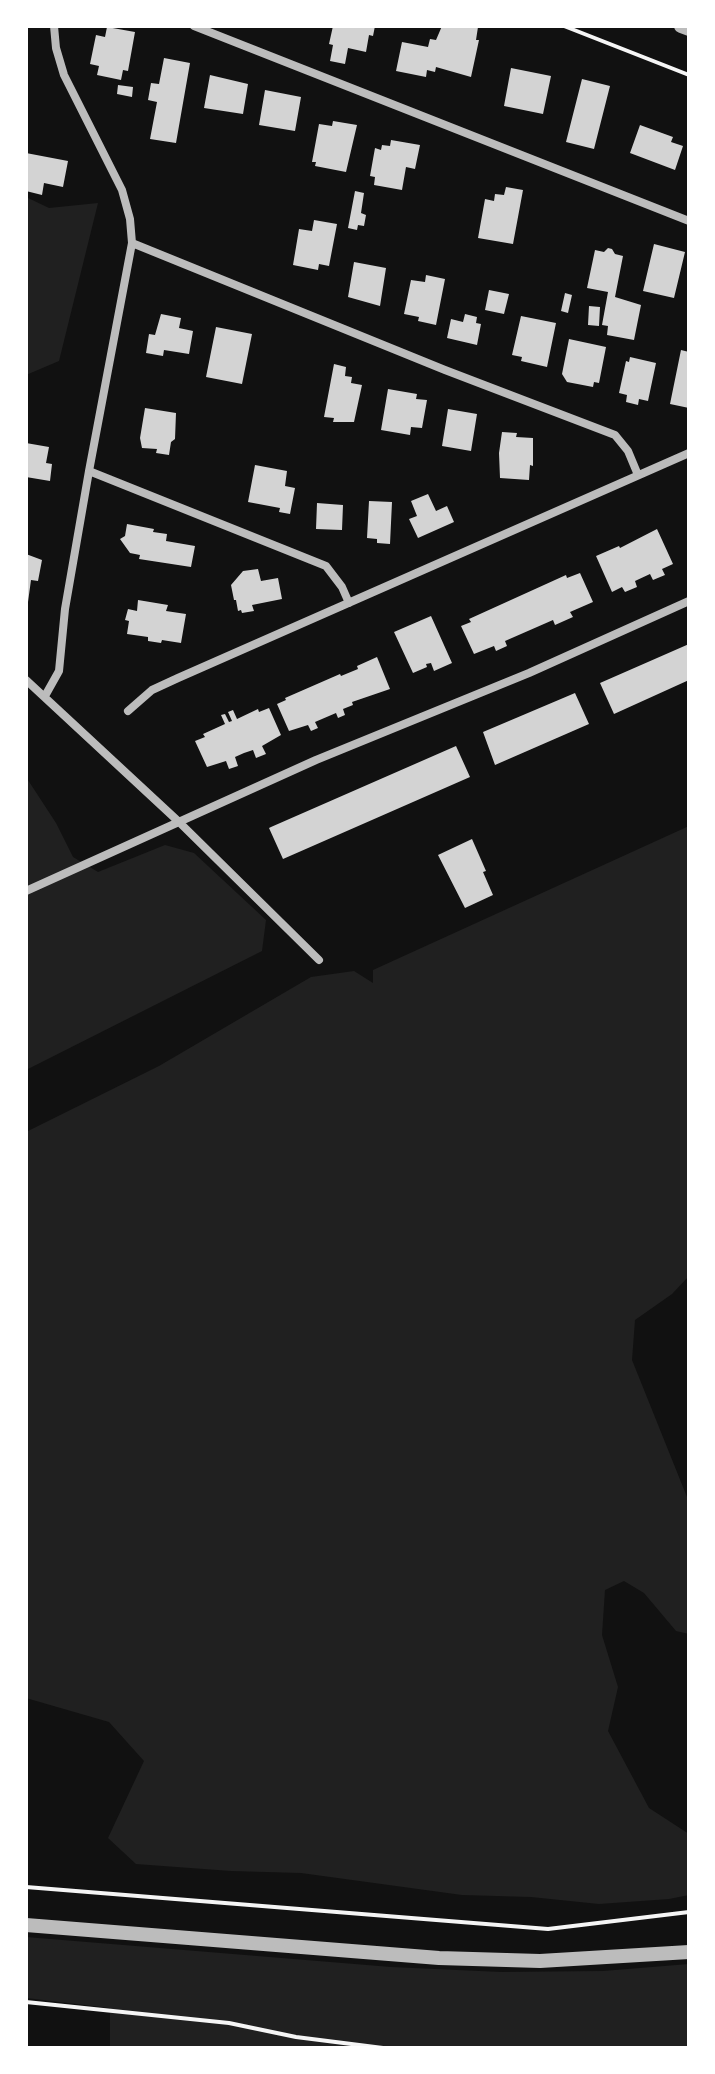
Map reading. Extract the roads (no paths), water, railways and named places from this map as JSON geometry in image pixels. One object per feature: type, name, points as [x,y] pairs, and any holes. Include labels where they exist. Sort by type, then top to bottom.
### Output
[{"type":"street","points":[[45,696],[50,692],[59,671],[65,609],[132,243],[130,219],[122,190],[64,75],[56,48],[54,26]]},
{"type":"street","points":[[194,26],[689,221]]},
{"type":"street","points":[[681,26],[689,29]]},
{"type":"street","points":[[132,243],[615,435],[628,451],[638,475]]},
{"type":"street","points":[[128,711],[152,690],[689,453]]},
{"type":"street","points":[[89,471],[326,566],[342,587],[349,603]]},
{"type":"street","points":[[26,891],[316,760],[529,673],[689,601]]},
{"type":"street","points":[[26,680],[179,822],[319,960]]},
{"type":"street","points":[[26,1925],[439,1958],[540,1961],[689,1952]]}]
